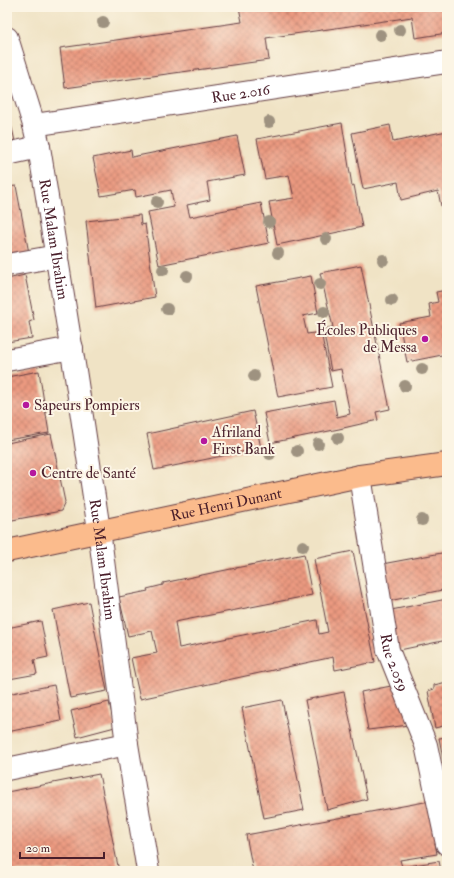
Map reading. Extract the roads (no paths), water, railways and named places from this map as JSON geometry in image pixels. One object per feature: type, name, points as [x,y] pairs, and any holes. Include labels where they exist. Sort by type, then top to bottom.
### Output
[{"type":"main road","name":"Rue Henri Dunant","points":[[7,551],[99,530],[360,476],[447,464]]},
{"type":"street","name":"Rue Malam Ibrahim","points":[[7,38],[34,125],[39,147],[72,348],[99,530],[127,744],[148,871]]},
{"type":"street","name":"Rue 2.016","points":[[34,125],[447,62]]},
{"type":"street","points":[[7,154],[39,147]]},
{"type":"street","points":[[7,265],[57,256]]},
{"type":"street","points":[[7,360],[72,348]]},
{"type":"street","name":"Rue 2.059","points":[[360,476],[388,650],[426,745],[447,844]]},
{"type":"street","points":[[7,769],[127,744]]},
{"type":"place","name":"Écoles Publiques de Messa","points":[[425,339]]},
{"type":"place","name":"Sapeurs Pompiers","points":[[26,405]]},
{"type":"place","name":"Afriland First Bank","points":[[204,441]]},
{"type":"place","name":"Centre de Santé","points":[[33,473]]}]
